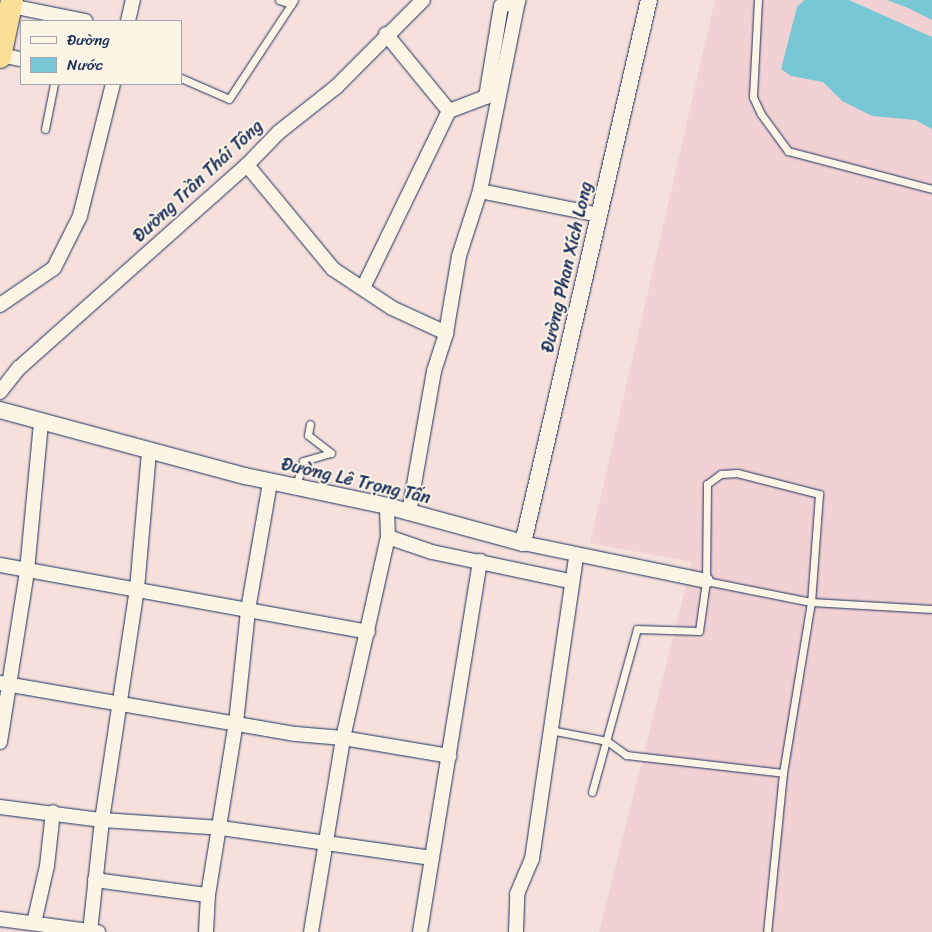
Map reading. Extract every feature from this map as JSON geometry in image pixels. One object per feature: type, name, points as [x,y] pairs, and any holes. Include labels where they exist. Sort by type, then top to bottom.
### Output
[{"type":"highway","points":[[0,56],[12,3]]},
{"type":"street","points":[[128,20],[133,0]]},
{"type":"street","name":"Đường Trần Thái Tông","points":[[0,392],[19,368],[248,165],[279,132],[336,87],[386,34],[413,12],[423,0]]},
{"type":"street","points":[[363,288],[449,111],[486,97],[501,6],[518,0]]},
{"type":"street","points":[[409,513],[434,371],[446,334],[459,256],[480,191],[518,0]]},
{"type":"street","name":"Đường Phan Xích Long","points":[[523,543],[649,0]]},
{"type":"street","points":[[12,3],[80,20]]},
{"type":"street","points":[[386,34],[449,111]]},
{"type":"street","points":[[0,56],[20,59]]},
{"type":"street","points":[[0,305],[54,268],[80,216],[113,85]]},
{"type":"street","points":[[248,165],[333,269],[392,308],[446,334]]},
{"type":"street","points":[[480,191],[600,215]]},
{"type":"street","name":"Đường Lê Trọng Tấn","points":[[0,410],[41,423],[270,482],[386,506],[576,557],[706,581]]},
{"type":"street","points":[[0,742],[5,684],[27,571],[41,423]]},
{"type":"street","points":[[0,919],[93,932],[95,880],[102,820],[137,589],[149,451]]},
{"type":"street","points":[[206,932],[208,895],[221,828],[236,723],[248,610],[270,482]]},
{"type":"street","points":[[310,932],[344,738],[388,537],[386,506]]},
{"type":"street","points":[[388,537],[432,552],[570,581]]},
{"type":"street","points":[[516,932],[517,894],[532,858],[570,581],[576,557]]},
{"type":"street","points":[[420,932],[480,561]]},
{"type":"street","points":[[0,565],[368,632]]},
{"type":"street","points":[[5,684],[296,734],[344,738],[449,756]]},
{"type":"street","points":[[0,807],[53,812],[102,820],[221,828],[325,845],[432,858]]},
{"type":"street","points":[[34,923],[47,866],[53,812]]},
{"type":"street","points":[[95,880],[208,895]]},
{"type":"lane","points":[[182,78],[229,99],[292,2],[279,0]]},
{"type":"lane","points":[[758,0],[753,97],[761,114],[788,151],[932,189]]},
{"type":"lane","points":[[45,130],[54,85]]},
{"type":"lane","points":[[295,487],[303,462],[331,453],[308,434],[310,424]]},
{"type":"lane","points":[[592,792],[637,629],[699,632],[706,581],[707,484],[721,474],[737,473],[819,494],[811,602],[783,773],[768,932]]},
{"type":"lane","points":[[706,581],[811,602],[932,609]]},
{"type":"lane","points":[[550,730],[607,741],[626,755],[783,773]]},
{"type":"shaded area","points":[[715,0],[932,0],[932,932],[599,932],[692,562],[590,543]]},
{"type":"water","points":[[804,0],[849,0],[932,37],[932,129],[915,120],[872,116],[842,101],[823,82],[791,76],[781,69],[797,7]]},
{"type":"water","points":[[887,0],[932,0],[932,20],[908,8]]}]
